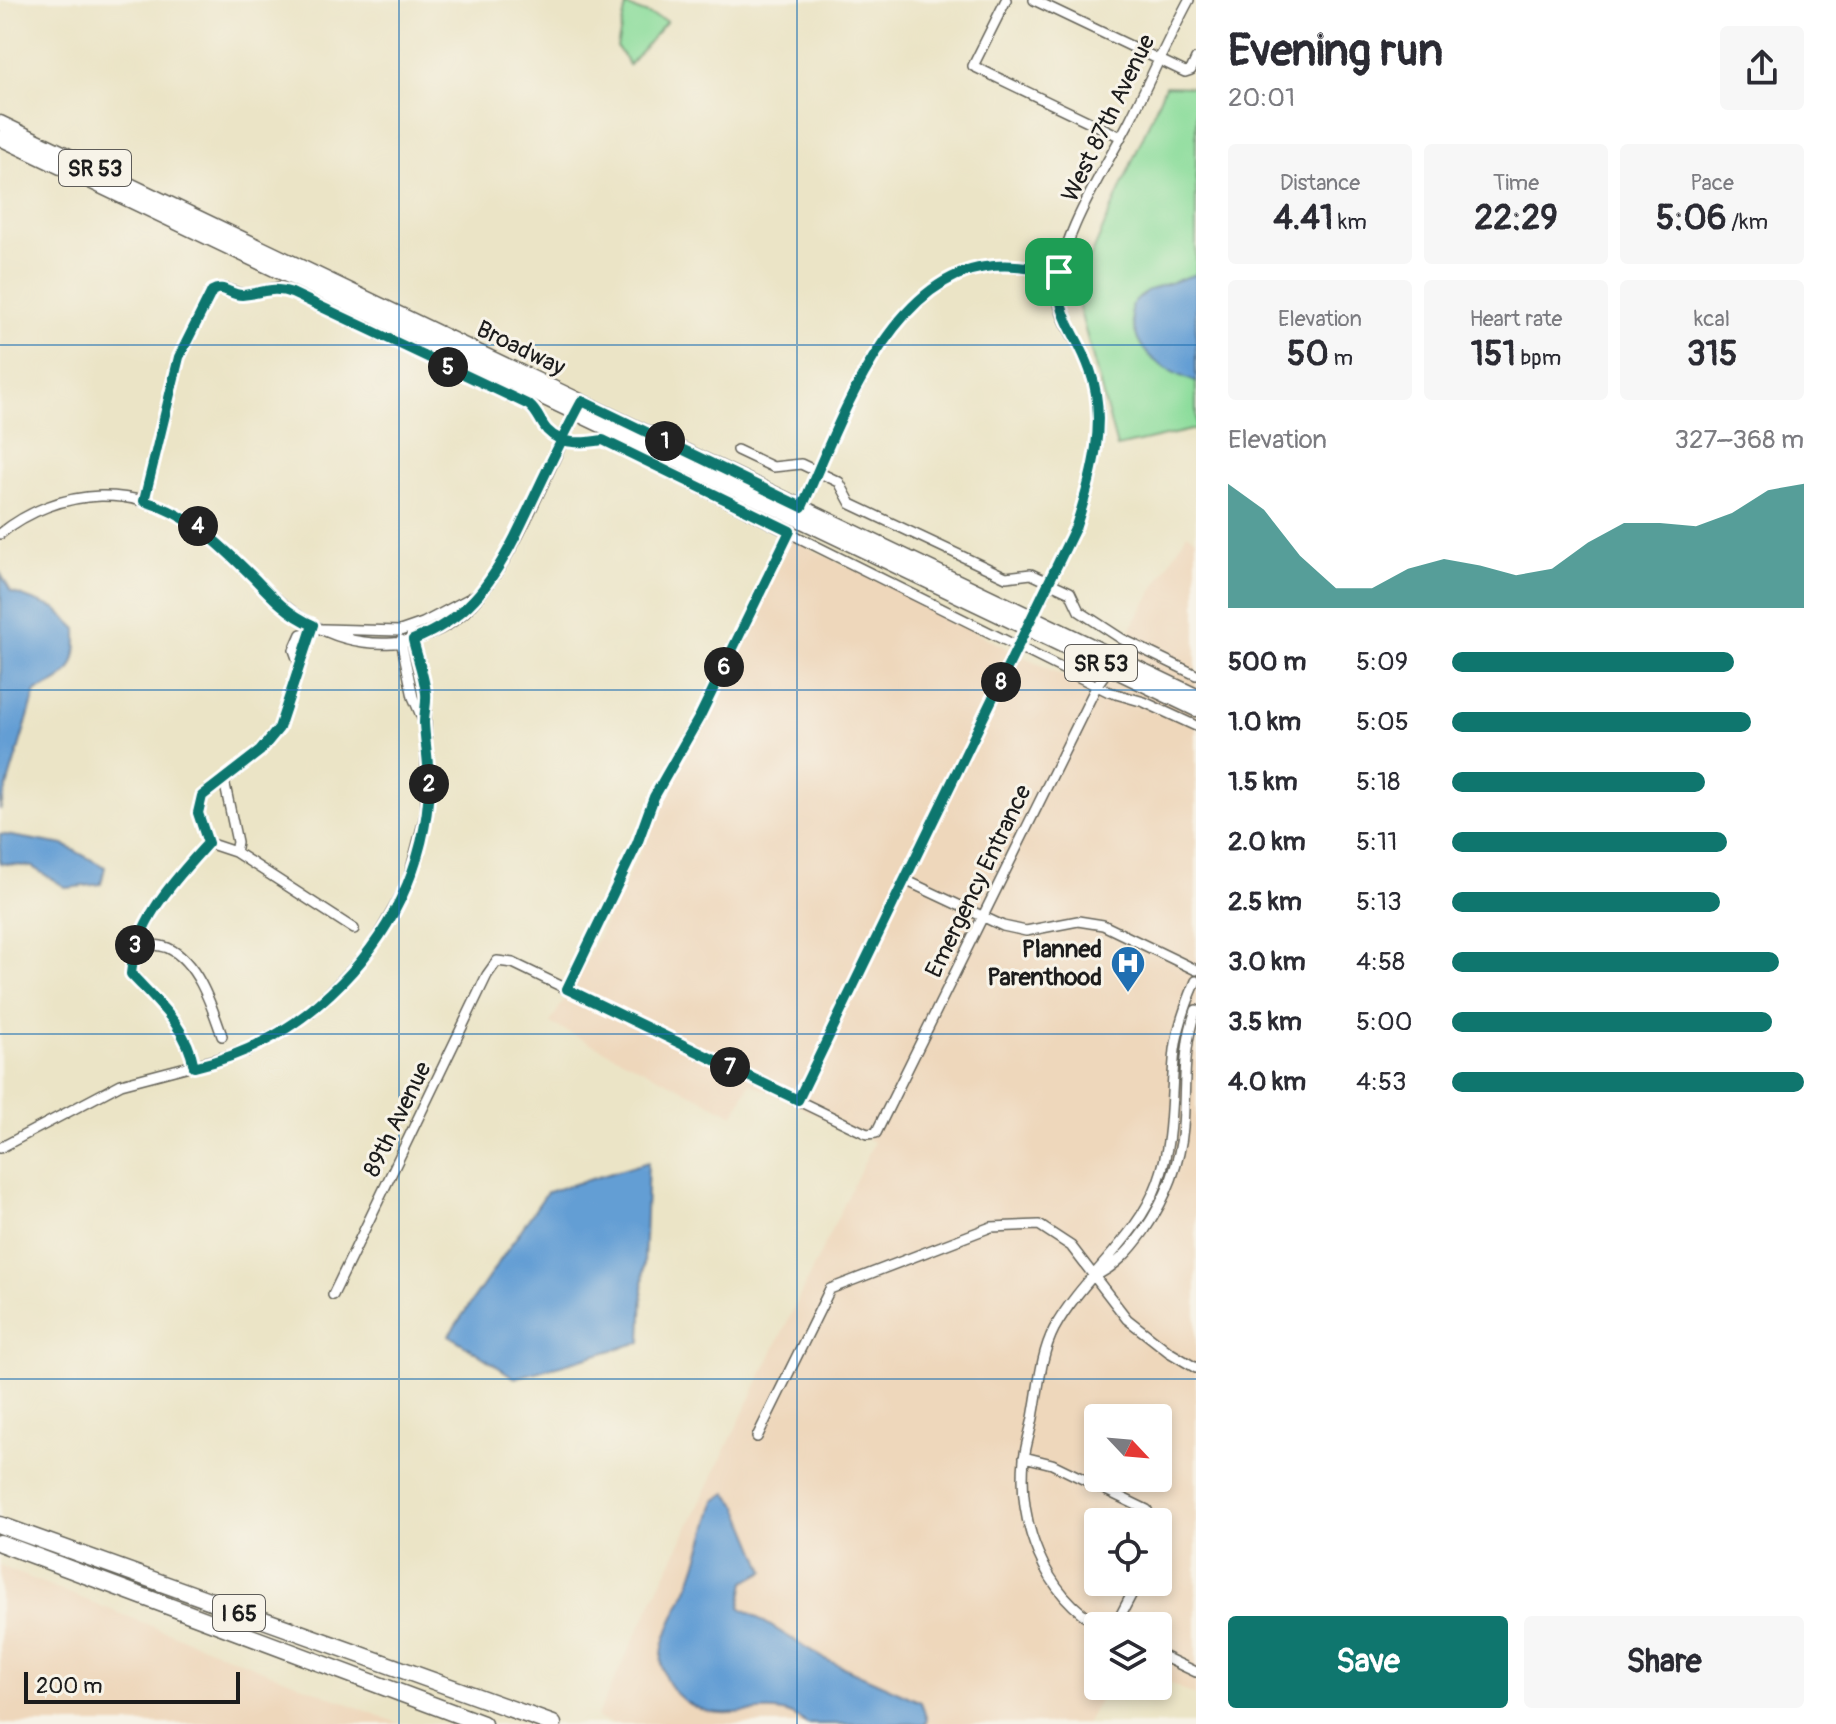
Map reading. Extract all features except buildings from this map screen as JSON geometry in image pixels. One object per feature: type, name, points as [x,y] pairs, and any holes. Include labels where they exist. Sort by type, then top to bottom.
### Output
[{"type":"highway","name":"I 65","points":[[0,1525],[553,1724]]},
{"type":"highway","name":"I 65","points":[[0,1543],[483,1724]]},
{"type":"main road","name":"Broadway","points":[[0,123],[579,406],[1030,622],[1128,663],[1196,696]]},
{"type":"main road","name":"Broadway","points":[[0,138],[802,507],[1196,709]]},
{"type":"street","points":[[1006,0],[973,66],[1121,137]]},
{"type":"street","points":[[1034,0],[1185,72],[1191,70],[1196,59]]},
{"type":"street","points":[[1187,4],[1196,15]]},
{"type":"street","name":"West 87th Avenue","points":[[798,1100],[1049,583],[1085,501],[1098,422],[1097,393],[1090,367],[1065,325],[1059,272],[1065,252],[1187,4]]},
{"type":"street","points":[[802,507],[865,373],[895,328],[930,291],[963,272],[986,267],[1017,266],[1059,272]]},
{"type":"street","points":[[144,501],[179,357],[216,288],[236,294],[278,287],[529,405],[542,418],[546,429],[563,439],[582,444],[603,440],[1018,647],[1097,685],[1196,726]]},
{"type":"street","points":[[323,629],[347,641],[402,643],[459,617],[500,565],[579,406]]},
{"type":"street","points":[[737,450],[773,467],[801,464],[839,482],[851,504],[1006,577],[1026,574],[1070,592],[1079,611],[1122,639],[1196,675]]},
{"type":"street","points":[[0,534],[32,513],[73,499],[112,496],[144,501],[172,511],[205,531],[282,607],[311,628],[400,631],[479,593]]},
{"type":"street","points":[[790,531],[705,706],[660,786],[637,844],[567,989],[798,1100]]},
{"type":"street","points":[[208,843],[198,813],[202,796],[260,751],[279,728],[311,628]]},
{"type":"street","points":[[0,1148],[121,1084],[247,1051],[311,1012],[346,979],[390,920],[407,885],[426,812],[429,763],[424,721],[426,694],[410,628]]},
{"type":"street","points":[[400,631],[413,697],[424,721]]},
{"type":"street","points":[[1108,666],[1128,663]]},
{"type":"street","name":"Emergency Entrance","points":[[798,1100],[867,1134],[876,1133],[1108,666]]},
{"type":"street","points":[[224,780],[237,842],[235,852]]},
{"type":"street","points":[[194,1067],[190,1045],[181,1029],[131,974],[136,943],[148,917],[208,843]]},
{"type":"street","points":[[208,843],[235,852],[354,929]]},
{"type":"street","points":[[905,880],[983,918],[1026,931],[1078,921],[1103,925],[1196,970]]},
{"type":"street","points":[[136,943],[169,948],[190,969],[210,1001],[222,1036]]},
{"type":"street","name":"89th Avenue","points":[[333,1295],[487,975],[497,961],[513,963],[567,989]]},
{"type":"street","points":[[1086,1612],[1053,1581],[1036,1550],[1026,1515],[1024,1457],[1052,1333],[1077,1293],[1139,1220],[1159,1179],[1170,1130],[1175,1050],[1186,1004],[1196,981]]},
{"type":"street","points":[[1094,1276],[1109,1270],[1134,1244],[1163,1200],[1182,1131],[1187,1041],[1196,1010]]},
{"type":"street","points":[[757,1437],[830,1289],[991,1227],[1039,1225],[1071,1246],[1127,1319],[1196,1368]]},
{"type":"street","points":[[1024,1457],[1052,1464],[1143,1508]]},
{"type":"street","points":[[1172,1661],[1196,1672]]},
{"type":"shaded area","points":[[1187,533],[1196,539],[1196,1696],[1172,1685],[1172,1612],[1084,1612],[1084,1700],[1099,1700],[1086,1724],[615,1724],[596,1718],[874,1142],[750,1083],[734,1115],[550,1023],[574,984],[645,842],[680,757],[706,716],[791,539],[958,619],[978,634],[1094,691]]},
{"type":"shaded area","points":[[0,1566],[400,1724],[0,1724]]},
{"type":"green space","points":[[626,6],[667,21],[629,65],[617,47]]},
{"type":"green space","points":[[1165,86],[1196,87],[1196,429],[1117,447],[1075,293]]},
{"type":"water","points":[[1196,274],[1196,382],[1170,371],[1149,356],[1136,335],[1131,306],[1146,291]]},
{"type":"water","points":[[1,574],[11,592],[55,608],[77,629],[77,642],[74,662],[65,676],[36,691],[0,810]]},
{"type":"water","points":[[0,834],[64,845],[105,867],[101,884],[67,888],[32,867],[0,863]]},
{"type":"water","points":[[648,1162],[641,1342],[515,1378],[449,1335],[547,1192]]},
{"type":"water","points":[[727,1493],[738,1506],[765,1571],[745,1582],[740,1607],[825,1659],[921,1702],[927,1720],[925,1724],[807,1724],[797,1717],[776,1711],[715,1712],[689,1704],[669,1684],[663,1670],[665,1639],[692,1577],[715,1501]]},
{"type":"place","name":"Planned Parenthood","points":[[1128,994]]},
{"type":"route","points":[[1059,272],[1017,266],[986,267],[963,272],[930,291],[912,307],[865,373],[802,507],[582,401],[576,412],[563,439],[515,537],[491,579],[459,617],[413,640],[426,694],[424,721],[429,787],[419,848],[407,885],[390,920],[346,979],[311,1012],[247,1051],[194,1067],[190,1045],[181,1029],[131,974],[134,947],[148,917],[208,843],[198,813],[202,796],[260,751],[279,728],[289,704],[298,661],[313,625],[282,607],[205,531],[182,516],[144,501],[179,357],[212,291],[223,288],[245,295],[278,287],[529,405],[537,411],[550,433],[563,439],[574,443],[603,440],[790,531],[700,716],[654,797],[637,844],[567,989],[798,1100],[1076,526],[1085,501],[1096,446],[1097,393],[1090,367],[1065,325],[1058,296],[1059,272]]}]
